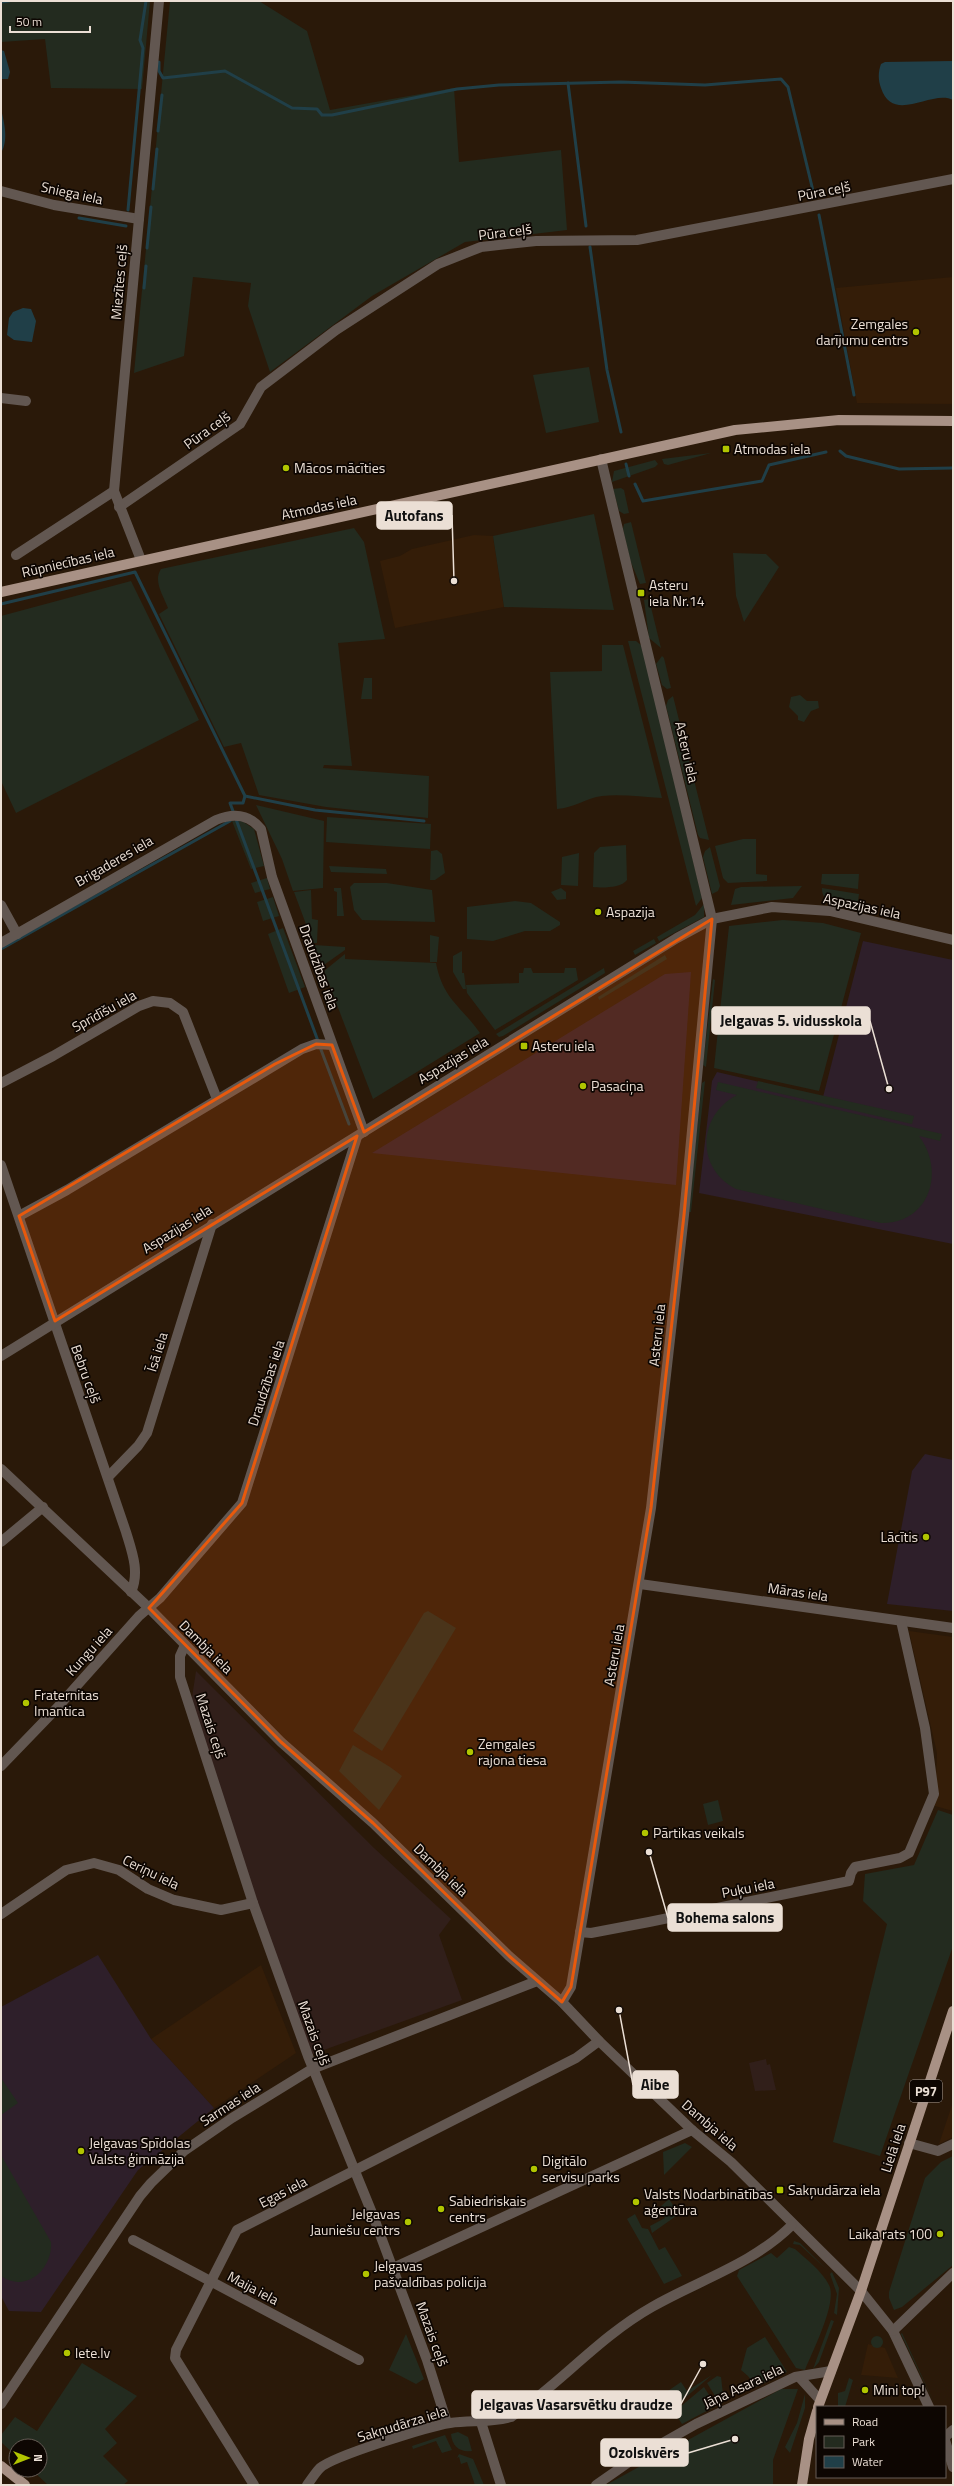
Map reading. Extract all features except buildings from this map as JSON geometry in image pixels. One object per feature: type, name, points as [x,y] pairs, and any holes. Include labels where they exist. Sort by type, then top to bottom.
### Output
[{"type":"main road","name":"Atmodas iela","points":[[141,560],[735,430],[839,420],[953,422]]},
{"type":"main road","name":"Rūpniecības iela","points":[[1,592],[141,560]]},
{"type":"main road","name":"Lielā iela","points":[[819,2403],[861,2291],[953,2011]]},
{"type":"main road","points":[[802,2485],[809,2438],[816,2414]]},
{"type":"main road","points":[[1,2466],[23,2484]]},
{"type":"street","name":"Miezītes ceļš","points":[[141,560],[114,491],[159,1]]},
{"type":"street","name":"Pūra ceļš","points":[[119,507],[240,424],[261,387],[336,330],[438,264],[481,247],[536,241],[637,240],[953,180]]},
{"type":"street","name":"Sniega iela","points":[[1,191],[54,205],[139,219]]},
{"type":"street","points":[[1,398],[26,400]]},
{"type":"street","name":"Asteru iela","points":[[562,2002],[571,1987],[640,1584],[656,1471],[684,1215],[712,919],[601,459]]},
{"type":"street","points":[[16,555],[114,491]]},
{"type":"street","name":"Brigaderes iela","points":[[1,944],[216,820],[229,815],[244,817]]},
{"type":"street","name":"Draudzības iela","points":[[149,1608],[242,1503],[360,1134],[332,1045],[270,872],[261,829],[257,824],[244,817]]},
{"type":"street","points":[[1,905],[17,934]]},
{"type":"street","name":"Aspazijas iela","points":[[1,1356],[55,1321],[677,938],[712,919],[772,907],[830,911],[953,940]]},
{"type":"street","name":"Sprīdīšu iela","points":[[1,1083],[53,1056],[116,1017],[153,1001],[170,1003],[183,1012],[217,1099]]},
{"type":"street","points":[[19,1216],[67,1190],[302,1049],[316,1044],[332,1045]]},
{"type":"street","name":"Bebru ceļš","points":[[1,1166],[55,1321],[56,1331],[108,1477],[135,1562],[136,1581],[131,1592]]},
{"type":"street","name":"Īsā iela","points":[[108,1477],[138,1446],[147,1433],[212,1224]]},
{"type":"street","name":"Dambja iela","points":[[1,1469],[149,1608],[281,1742],[373,1823],[537,1981],[562,2002],[599,2041],[692,2130],[731,2162],[792,2225],[861,2291],[893,2331],[929,2406]]},
{"type":"street","points":[[1,1542],[43,1507]]},
{"type":"street","name":"Māras iela","points":[[640,1584],[953,1628]]},
{"type":"street","name":"Kungu iela","points":[[1,1766],[149,1608]]},
{"type":"street","name":"Puķu iela","points":[[580,1932],[591,1933],[849,1881],[851,1873],[856,1867],[900,1858],[909,1853],[934,1794],[925,1728],[901,1620]]},
{"type":"street","name":"Mazais ceļš","points":[[185,1645],[180,1656],[180,1677],[253,1903],[312,2069],[356,2171],[393,2268],[447,2423]]},
{"type":"street","name":"Ceriņu iela","points":[[1,1914],[66,1870],[94,1863],[119,1870],[148,1889],[174,1900],[221,1910],[253,1903]]},
{"type":"street","name":"Sarmas iela","points":[[1,2404],[151,2183],[184,2151],[232,2118],[312,2069],[537,1981]]},
{"type":"street","name":"Egas iela","points":[[254,2485],[175,2358],[176,2350],[236,2230],[356,2171],[576,2058],[599,2041]]},
{"type":"street","points":[[393,2268],[692,2130]]},
{"type":"street","points":[[909,2143],[938,2151],[953,2144]]},
{"type":"street","name":"Sakņudārza iela","points":[[307,2485],[320,2468],[334,2459],[447,2423],[481,2422],[511,2417],[586,2354],[651,2308],[765,2250],[792,2225]]},
{"type":"street","name":"Maija iela","points":[[133,2240],[359,2360]]},
{"type":"street","points":[[893,2331],[953,2273]]},
{"type":"street","name":"Jāņa Asara iela","points":[[596,2485],[629,2462],[696,2424],[795,2377],[800,2378],[831,2371]]},
{"type":"street","name":"Jāņa Asara iela","points":[[800,2378],[819,2403]]},
{"type":"street","points":[[481,2422],[501,2485]]},
{"type":"street","points":[[946,2442],[953,2467]]},
{"type":"highlighted area","points":[[712,919],[684,1215],[651,1508],[571,1987],[562,2002],[509,1956],[373,1823],[281,1742],[149,1608],[242,1503],[357,1136],[55,1321],[19,1216],[275,1064],[316,1044],[332,1045],[364,1132]]},
{"type":"shaded area","points":[[953,277],[953,404],[857,403],[836,288]]},
{"type":"shaded area","points":[[474,535],[493,536],[504,607],[395,628],[380,561],[400,556],[412,549]]},
{"type":"shaded area","points":[[863,941],[953,960],[953,1244],[699,1193],[712,1081],[717,1072],[823,1097]]},
{"type":"shaded area","name":"Pasaciņa","points":[[691,972],[676,1185],[372,1153],[665,974]]},
{"type":"shaded area","name":"Lācītis","points":[[925,1454],[953,1460],[953,1611],[887,1604],[912,1471]]},
{"type":"shaded area","points":[[909,1631],[953,1637],[953,1811],[935,1806],[937,1753]]},
{"type":"shaded area","points":[[196,1671],[374,1848],[451,1919],[439,1935],[462,2000],[310,2055],[190,1711]]},
{"type":"shaded area","name":"Jelgavas Spīdolas Valsts ģimnāzija","points":[[98,1955],[151,2039],[214,2108],[138,2170],[41,2312],[9,2311],[1,2296],[1,2007]]},
{"type":"shaded area","points":[[261,1965],[296,2053],[214,2108],[151,2039]]},
{"type":"shaded area","points":[[766,2059],[767,2065],[770,2064],[776,2090],[755,2091],[749,2063]]},
{"type":"shaded area","points":[[953,2102],[953,2137],[939,2144]]},
{"type":"shaded area","points":[[868,2344],[885,2348],[898,2378],[861,2375]]},
{"type":"green space","points":[[1,1],[150,1],[142,89],[51,88],[45,39],[1,42]]},
{"type":"green space","points":[[170,1],[259,1],[307,31],[330,110],[454,88],[459,162],[561,150],[567,230],[465,242],[372,296],[270,372],[248,306],[251,283],[193,277],[184,356],[134,373]]},
{"type":"green space","points":[[589,367],[599,422],[546,433],[533,375]]},
{"type":"green space","points":[[711,453],[668,465],[664,464],[662,459]]},
{"type":"green space","points":[[655,460],[658,464],[655,467],[612,482],[614,471]]},
{"type":"green space","points":[[621,488],[624,490],[629,513],[624,514],[619,511],[613,489]]},
{"type":"green space","points":[[594,514],[614,610],[504,607],[493,536]]},
{"type":"green space","points":[[631,522],[646,583],[640,584],[630,560],[623,529],[624,524]]},
{"type":"green space","points":[[354,528],[364,542],[385,639],[338,643],[352,766],[324,765],[323,768],[429,776],[428,818],[326,807],[259,795],[241,743],[224,747],[159,614],[168,608],[158,583],[161,569]]},
{"type":"green space","points":[[733,553],[766,554],[779,567],[744,622],[736,596]]},
{"type":"green space","points":[[131,581],[199,720],[16,813],[1,781],[1,616]]},
{"type":"green space","points":[[649,599],[661,648],[649,638],[644,600]]},
{"type":"green space","points":[[628,641],[636,641],[642,646],[702,898],[696,906]]},
{"type":"green space","points":[[602,645],[623,645],[662,798],[609,795],[557,809],[550,672],[602,671]]},
{"type":"green space","points":[[662,656],[664,658],[671,688],[667,689],[662,685],[656,664]]},
{"type":"green space","points":[[364,678],[372,678],[372,699],[361,699]]},
{"type":"green space","points":[[800,695],[807,701],[818,701],[819,708],[811,711],[804,722],[798,720],[798,716],[789,707],[791,697]]},
{"type":"green space","points":[[673,696],[709,840],[700,838],[698,835],[666,706],[668,700]]},
{"type":"green space","points":[[256,805],[324,821],[323,888],[293,891],[282,859]]},
{"type":"green space","points":[[327,817],[431,824],[430,849],[326,842]]},
{"type":"green space","points":[[232,821],[242,821],[254,829],[264,866],[251,869]]},
{"type":"green space","points":[[743,839],[756,839],[756,874],[767,875],[767,881],[728,883],[723,878],[715,846]]},
{"type":"green space","points":[[626,845],[627,880],[621,885],[593,887],[594,853],[600,847]]},
{"type":"green space","points":[[710,847],[720,886],[718,891],[712,894],[703,857],[705,851]]},
{"type":"green space","points":[[437,850],[442,854],[445,873],[435,880],[430,880],[431,851]]},
{"type":"green space","points":[[579,853],[578,886],[561,885],[562,857]]},
{"type":"green space","points":[[329,866],[386,869],[387,874],[331,872]]},
{"type":"green space","points":[[822,874],[859,874],[858,889],[821,884]]},
{"type":"green space","points":[[267,878],[270,889],[255,893],[251,883]]},
{"type":"green space","points":[[354,883],[387,883],[432,890],[435,922],[362,920],[354,910],[350,887]]},
{"type":"green space","points":[[802,886],[793,898],[731,905],[735,889],[741,887]]},
{"type":"green space","points":[[334,888],[341,888],[344,916],[337,916],[337,892],[334,891]]},
{"type":"green space","points":[[561,888],[566,892],[566,899],[557,900],[551,892]]},
{"type":"green space","points":[[822,888],[859,894],[858,902],[852,908],[837,905],[828,901]]},
{"type":"green space","points":[[311,890],[312,919],[318,920],[317,943],[313,943],[294,892]]},
{"type":"green space","points":[[273,897],[279,916],[263,921],[257,902]]},
{"type":"green space","points":[[515,901],[531,903],[560,922],[560,925],[550,931],[525,931],[493,941],[467,939],[467,907]]},
{"type":"green space","points":[[704,904],[704,917],[659,941],[657,937],[695,915]]},
{"type":"green space","points":[[783,920],[823,923],[861,933],[819,1091],[714,1068],[729,926]]},
{"type":"green space","points":[[283,928],[305,987],[289,993],[268,934]]},
{"type":"green space","points":[[430,935],[439,937],[437,962],[430,962]]},
{"type":"green space","points":[[654,939],[656,943],[635,955],[633,951]]},
{"type":"green space","points":[[314,945],[345,947],[345,950],[321,967]]},
{"type":"green space","points":[[462,951],[462,973],[464,973],[466,989],[463,989],[453,972],[453,956]]},
{"type":"green space","points":[[345,954],[345,959],[436,963],[439,975],[448,994],[480,1033],[373,1099],[324,971]]},
{"type":"green space","points":[[665,955],[667,959],[599,1000],[598,997]]},
{"type":"green space","points":[[524,968],[531,968],[533,973],[564,973],[565,968],[576,968],[578,980],[495,1030],[467,993],[466,985],[519,983],[519,973],[523,973]]},
{"type":"green space","points":[[604,968],[605,973],[503,1036],[499,1037],[496,1034]]},
{"type":"green space","points":[[713,979],[715,980],[706,1067],[703,1065]]},
{"type":"green space","points":[[705,1081],[691,1212],[688,1212],[702,1083]]},
{"type":"green space","points":[[758,1081],[914,1116],[912,1124],[756,1088]]},
{"type":"green space","points":[[718,1082],[942,1134],[940,1141],[919,1136],[927,1150],[931,1165],[931,1180],[928,1193],[921,1205],[911,1215],[898,1221],[881,1223],[736,1189],[723,1180],[713,1168],[708,1155],[706,1142],[709,1128],[715,1115],[724,1104],[737,1095],[716,1090]]},
{"type":"green space","points":[[428,1611],[456,1628],[382,1751],[353,1731],[424,1613]]},
{"type":"green space","points":[[353,1745],[384,1763],[402,1776],[379,1810],[339,1771]]},
{"type":"green space","points":[[718,1800],[723,1821],[708,1825],[703,1804]]},
{"type":"green space","points":[[938,1810],[953,1815],[953,1946],[880,2156],[833,2142],[887,1924],[863,1901],[865,1874],[914,1865]]},
{"type":"green space","points":[[1,2078],[18,2103],[1,2115]]},
{"type":"green space","points":[[685,2143],[692,2147],[664,2175],[663,2152]]},
{"type":"green space","points":[[1,2155],[51,2242],[48,2261],[43,2269],[29,2280],[20,2282],[11,2281],[1,2276]]},
{"type":"green space","points":[[953,2156],[953,2265],[902,2307],[894,2310],[889,2298],[889,2292],[925,2178],[941,2162]]},
{"type":"green space","points":[[669,2199],[679,2214],[652,2233],[650,2226],[665,2218],[660,2207]]},
{"type":"green space","points":[[635,2214],[642,2228],[648,2229],[659,2250],[665,2247],[682,2276],[664,2284],[627,2219]]},
{"type":"green space","points":[[794,2241],[800,2243],[826,2269],[800,2245],[793,2244]]},
{"type":"green space","points":[[789,2247],[795,2249],[818,2270],[829,2285],[831,2293],[830,2303],[823,2327],[805,2370],[796,2368],[737,2276],[739,2270],[771,2253],[777,2258]]},
{"type":"green space","points":[[832,2272],[839,2288],[837,2315],[834,2313],[837,2294],[830,2274]]},
{"type":"green space","points":[[831,2320],[834,2321],[819,2362],[813,2369]]},
{"type":"green space","points":[[902,2333],[936,2406],[936,2406],[901,2334]]},
{"type":"green space","points":[[406,2334],[424,2379],[416,2384],[389,2370]]},
{"type":"green space","points":[[875,2336],[879,2336],[883,2342],[879,2348],[875,2348],[871,2344],[871,2340]]},
{"type":"green space","points":[[765,2337],[787,2372],[756,2387],[748,2376],[741,2370],[747,2348]]},
{"type":"green space","points":[[82,2363],[137,2396],[105,2429],[117,2443],[103,2456],[128,2481],[123,2485],[48,2485],[41,2478],[48,2478],[48,2438],[8,2438],[8,2449],[1,2442],[1,2435],[15,2417],[37,2431]]},
{"type":"green space","points":[[712,2375],[673,2408],[665,2393],[681,2382],[687,2391]]},
{"type":"green space","points":[[717,2376],[721,2377],[724,2402],[720,2404],[707,2383]]},
{"type":"green space","points":[[849,2378],[853,2380],[845,2406],[838,2406],[838,2393],[845,2391]]},
{"type":"green space","points":[[704,2387],[716,2406],[682,2424],[674,2412]]},
{"type":"green space","points":[[781,2389],[798,2389],[773,2460],[773,2485],[606,2485]]},
{"type":"green space","points":[[805,2394],[805,2408],[790,2453],[785,2447],[797,2423]]},
{"type":"green space","points":[[458,2432],[468,2437],[472,2451],[464,2451],[457,2448],[453,2442],[451,2434]]},
{"type":"green space","points":[[445,2435],[452,2450],[442,2453],[436,2441],[413,2449],[412,2446]]},
{"type":"green space","points":[[459,2454],[473,2459],[484,2485],[475,2485],[467,2462],[461,2464],[459,2457],[457,2458]]},
{"type":"water","points":[[1,50],[4,51],[10,72],[8,79],[1,79]]},
{"type":"water","points":[[953,61],[953,100],[944,98],[914,104],[894,104],[887,99],[881,88],[879,70],[881,64],[885,62]]},
{"type":"water","points":[[1,109],[5,142],[1,153]]},
{"type":"water","points":[[23,308],[31,309],[36,321],[32,342],[14,340],[7,335],[9,318],[13,312]]},
{"type":"waterway","points":[[1,2],[9,1]]},
{"type":"waterway","points":[[128,210],[143,48],[140,40],[146,1]]},
{"type":"waterway","points":[[159,62],[159,71],[163,78],[225,71],[292,108],[317,109],[322,115],[332,115],[457,89],[499,85],[621,82],[705,85],[781,79],[788,87],[814,195]]},
{"type":"waterway","points":[[568,83],[586,226]]},
{"type":"waterway","points":[[158,131],[162,95]]},
{"type":"waterway","points":[[153,189],[157,149]]},
{"type":"waterway","points":[[147,248],[151,207]]},
{"type":"waterway","points":[[819,215],[854,395]]},
{"type":"waterway","points":[[79,218],[126,226]]},
{"type":"waterway","points":[[590,247],[607,370],[621,432]]},
{"type":"waterway","points":[[144,288],[146,266]]},
{"type":"waterway","points":[[840,451],[846,456],[899,469],[953,468]]},
{"type":"waterway","points":[[635,484],[643,501],[762,481],[769,465],[826,452]]},
{"type":"waterway","points":[[626,464],[629,476]]},
{"type":"waterway","points":[[1,604],[135,572],[245,796],[315,810],[424,821]]},
{"type":"waterway","points":[[245,796],[243,803],[230,803],[318,1041]]},
{"type":"waterway","points":[[1,949],[230,821]]},
{"type":"waterway","points":[[320,1047],[349,1124]]},
{"type":"place","name":"Zemgales darījumu centrs","points":[[916,332]]},
{"type":"place","name":"Atmodas iela","points":[[726,449]]},
{"type":"place","name":"Mācos mācīties","points":[[286,468]]},
{"type":"place","name":"Autofans","points":[[454,581]]},
{"type":"place","name":"Asteru iela Nr.14","points":[[641,593]]},
{"type":"place","name":"Aspazija","points":[[598,912]]},
{"type":"place","name":"Asteru iela","points":[[524,1046]]},
{"type":"place","name":"Pasaciņa","points":[[583,1086]]},
{"type":"place","name":"Jelgavas 5. vidusskola","points":[[889,1089]]},
{"type":"place","name":"Lācītis","points":[[926,1537]]},
{"type":"place","name":"Fraternitas Imantica","points":[[26,1703]]},
{"type":"place","name":"Zemgales rajona tiesa","points":[[470,1752]]},
{"type":"place","name":"Pārtikas veikals","points":[[645,1833]]},
{"type":"place","name":"Bohema salons","points":[[649,1852]]},
{"type":"place","name":"Aibe","points":[[619,2010]]},
{"type":"place","name":"Jelgavas Spīdolas Valsts ģimnāzija","points":[[81,2151]]},
{"type":"place","name":"Digitālo servisu parks","points":[[534,2169]]},
{"type":"place","name":"Sakņudārza iela","points":[[780,2190]]},
{"type":"place","name":"Valsts Nodarbinātības aģentūra","points":[[636,2202]]},
{"type":"place","name":"Sabiedriskais centrs","points":[[441,2209]]},
{"type":"place","name":"Jelgavas Jauniešu centrs","points":[[408,2222]]},
{"type":"place","name":"Laika rats 100","points":[[940,2234]]},
{"type":"place","name":"Jelgavas pašvaldības policija","points":[[366,2274]]},
{"type":"place","name":"lete.lv","points":[[67,2353]]},
{"type":"place","name":"Jelgavas Vasarsvētku draudze","points":[[703,2364]]},
{"type":"place","name":"Mini top!","points":[[865,2390]]},
{"type":"place","name":"Ozolskvērs","points":[[735,2439]]}]
